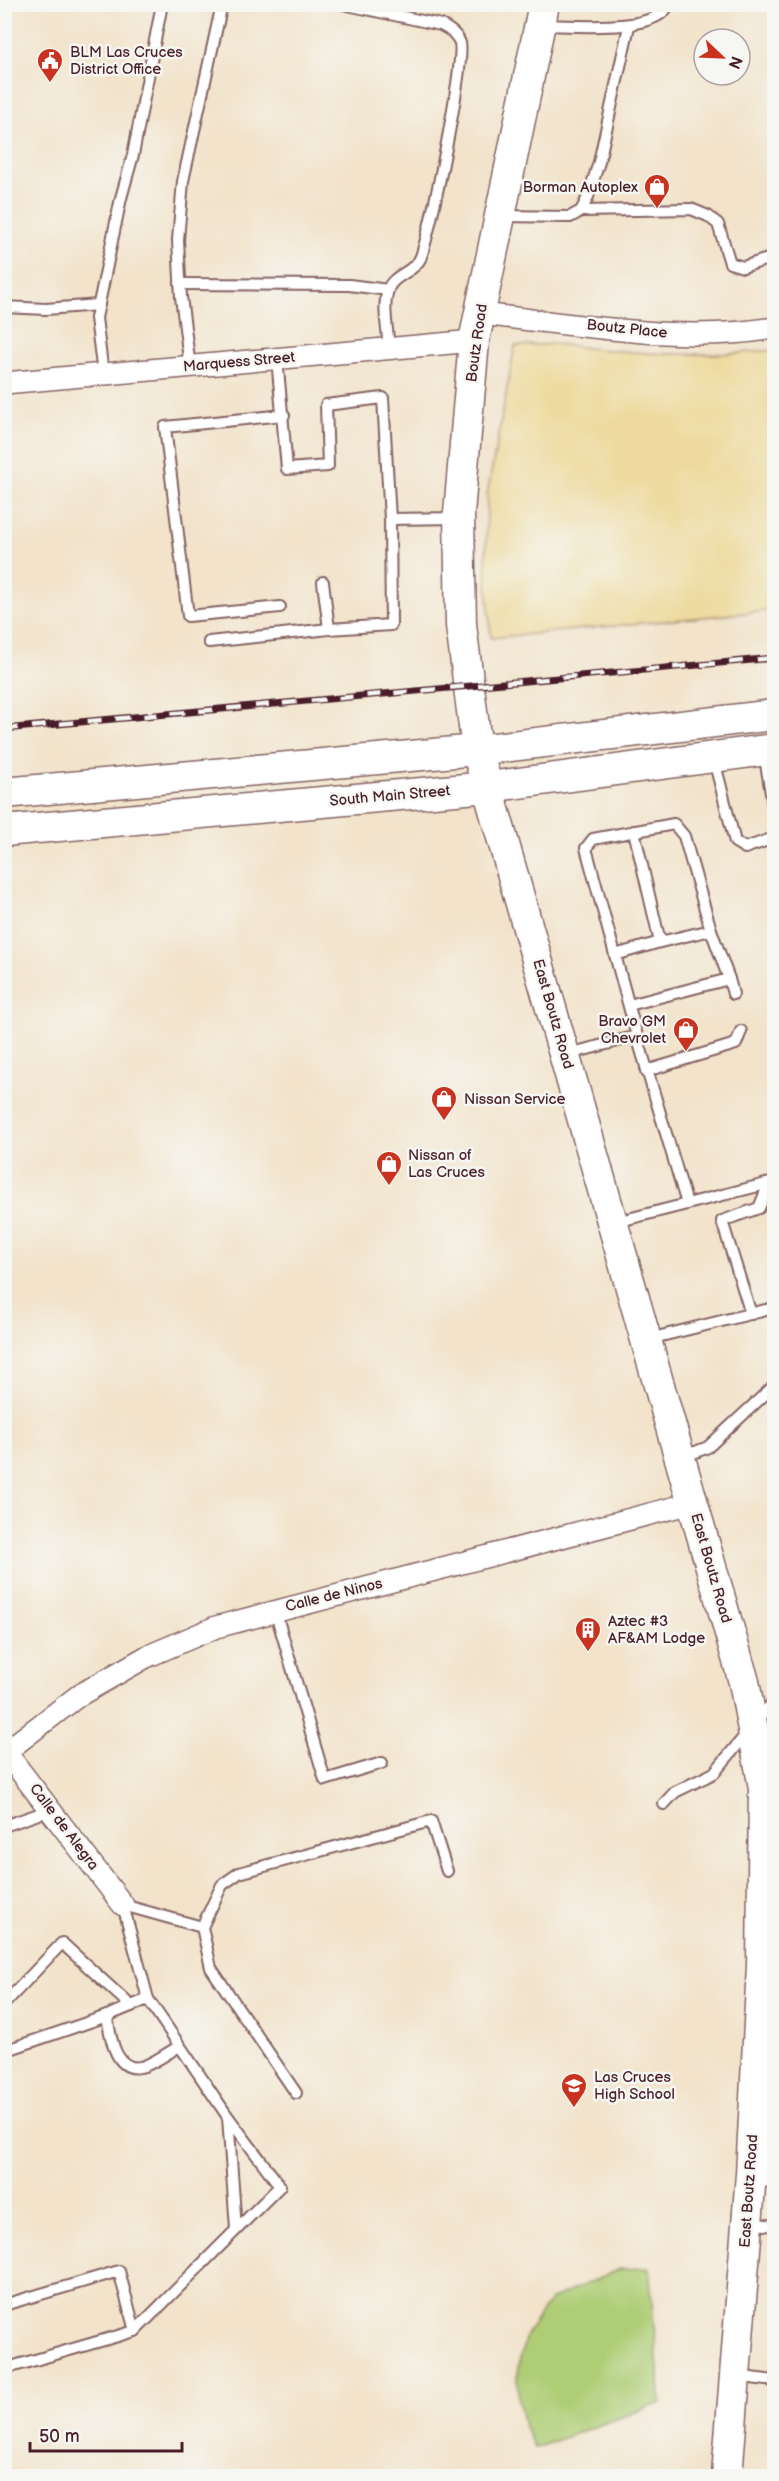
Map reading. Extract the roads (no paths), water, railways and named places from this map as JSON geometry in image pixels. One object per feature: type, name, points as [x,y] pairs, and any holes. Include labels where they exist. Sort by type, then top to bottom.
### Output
[{"type":"main road","name":"Boutz Road","points":[[468,686],[461,625],[459,518],[477,328],[542,15]]},
{"type":"main road","name":"East Boutz Road","points":[[468,686],[477,750],[495,819],[744,1682],[764,1788],[761,2224],[735,2376],[730,2476]]},
{"type":"main road","points":[[4,792],[477,750],[774,715]]},
{"type":"main road","name":"South Main Street","points":[[4,831],[488,787],[769,750]]},
{"type":"street","name":"Boutz Place","points":[[477,328],[683,334],[748,332],[774,328]]},
{"type":"street","name":"Marquess Street","points":[[4,383],[389,349],[477,328]]},
{"type":"street","name":"Calle de Ninos","points":[[5,1751],[78,1696],[146,1657],[216,1627],[274,1610],[692,1503]]},
{"type":"street","name":"Calle de Alegra","points":[[5,1751],[123,1905]]},
{"type":"lane","points":[[103,374],[96,318],[121,198],[133,155],[162,4]]},
{"type":"lane","points":[[190,367],[180,284],[178,240],[183,181],[222,4]]},
{"type":"lane","points":[[343,4],[441,25],[451,30],[460,42],[460,70],[432,213],[420,259],[412,270],[390,283],[388,290],[385,303],[389,349]]},
{"type":"lane","points":[[542,15],[628,26],[657,19],[666,11],[669,4]]},
{"type":"lane","points":[[581,211],[599,162],[628,26]]},
{"type":"lane","points":[[500,216],[570,217],[581,211],[691,209],[708,216],[718,224],[730,263],[743,267],[774,257]]},
{"type":"lane","points":[[180,284],[349,285],[388,290]]},
{"type":"lane","points":[[4,306],[46,309],[99,305]]},
{"type":"lane","points":[[209,642],[391,625],[390,519],[383,398],[326,405],[328,466],[287,469],[284,415],[277,358]]},
{"type":"lane","points":[[280,607],[188,616],[165,427],[284,415]]},
{"type":"lane","points":[[390,519],[459,518]]},
{"type":"lane","points":[[323,582],[329,629]]},
{"type":"lane","points":[[769,750],[774,811]]},
{"type":"lane","points":[[714,757],[735,842],[745,848],[774,838]]},
{"type":"lane","points":[[687,1204],[646,1071],[586,848],[593,839],[674,824],[684,836],[711,930],[733,994]]},
{"type":"lane","points":[[634,831],[660,942]]},
{"type":"lane","points":[[615,955],[711,930]]},
{"type":"lane","points":[[629,1005],[729,979]]},
{"type":"lane","points":[[646,1071],[736,1044],[741,1031]]},
{"type":"lane","points":[[564,1055],[637,1036]]},
{"type":"lane","points":[[613,1223],[772,1183]]},
{"type":"lane","points":[[751,1314],[722,1221],[759,1208],[772,1183]]},
{"type":"lane","points":[[646,1340],[774,1308]]},
{"type":"lane","points":[[680,1458],[708,1447],[774,1386]]},
{"type":"lane","points":[[274,1610],[325,1780],[382,1763]]},
{"type":"lane","points":[[664,1804],[675,1792],[714,1773],[774,1701]]},
{"type":"lane","points":[[4,1826],[50,1810]]},
{"type":"lane","points":[[296,2093],[211,1968],[202,1927],[222,1885],[239,1873],[431,1821],[447,1871]]},
{"type":"lane","points":[[123,1905],[202,1927]]},
{"type":"lane","points":[[4,2369],[135,2331],[279,2186],[178,2047],[148,1999],[123,1905]]},
{"type":"lane","points":[[4,2004],[62,1943],[131,2006]]},
{"type":"lane","points":[[4,2051],[107,2016],[148,1999]]},
{"type":"lane","points":[[107,2016],[114,2051],[126,2065],[140,2067],[178,2047]]},
{"type":"lane","points":[[228,2117],[236,2229]]},
{"type":"lane","points":[[4,2305],[120,2271],[135,2331]]},
{"type":"lane","points":[[735,2376],[774,2381]]},
{"type":"railway","points":[[4,729],[774,658]]},
{"type":"place","name":"BLM Las Cruces District Office","points":[[50,84]]},
{"type":"place","name":"Borman Autoplex","points":[[657,210]]},
{"type":"place","name":"Bravo GM Chevrolet","points":[[686,1053]]},
{"type":"place","name":"Nissan Service","points":[[444,1122]]},
{"type":"place","name":"Nissan of Las Cruces","points":[[389,1187]]},
{"type":"place","name":"Aztec #3 AF&AM Lodge","points":[[588,1653]]},
{"type":"place","name":"Las Cruces High School","points":[[574,2109]]}]
